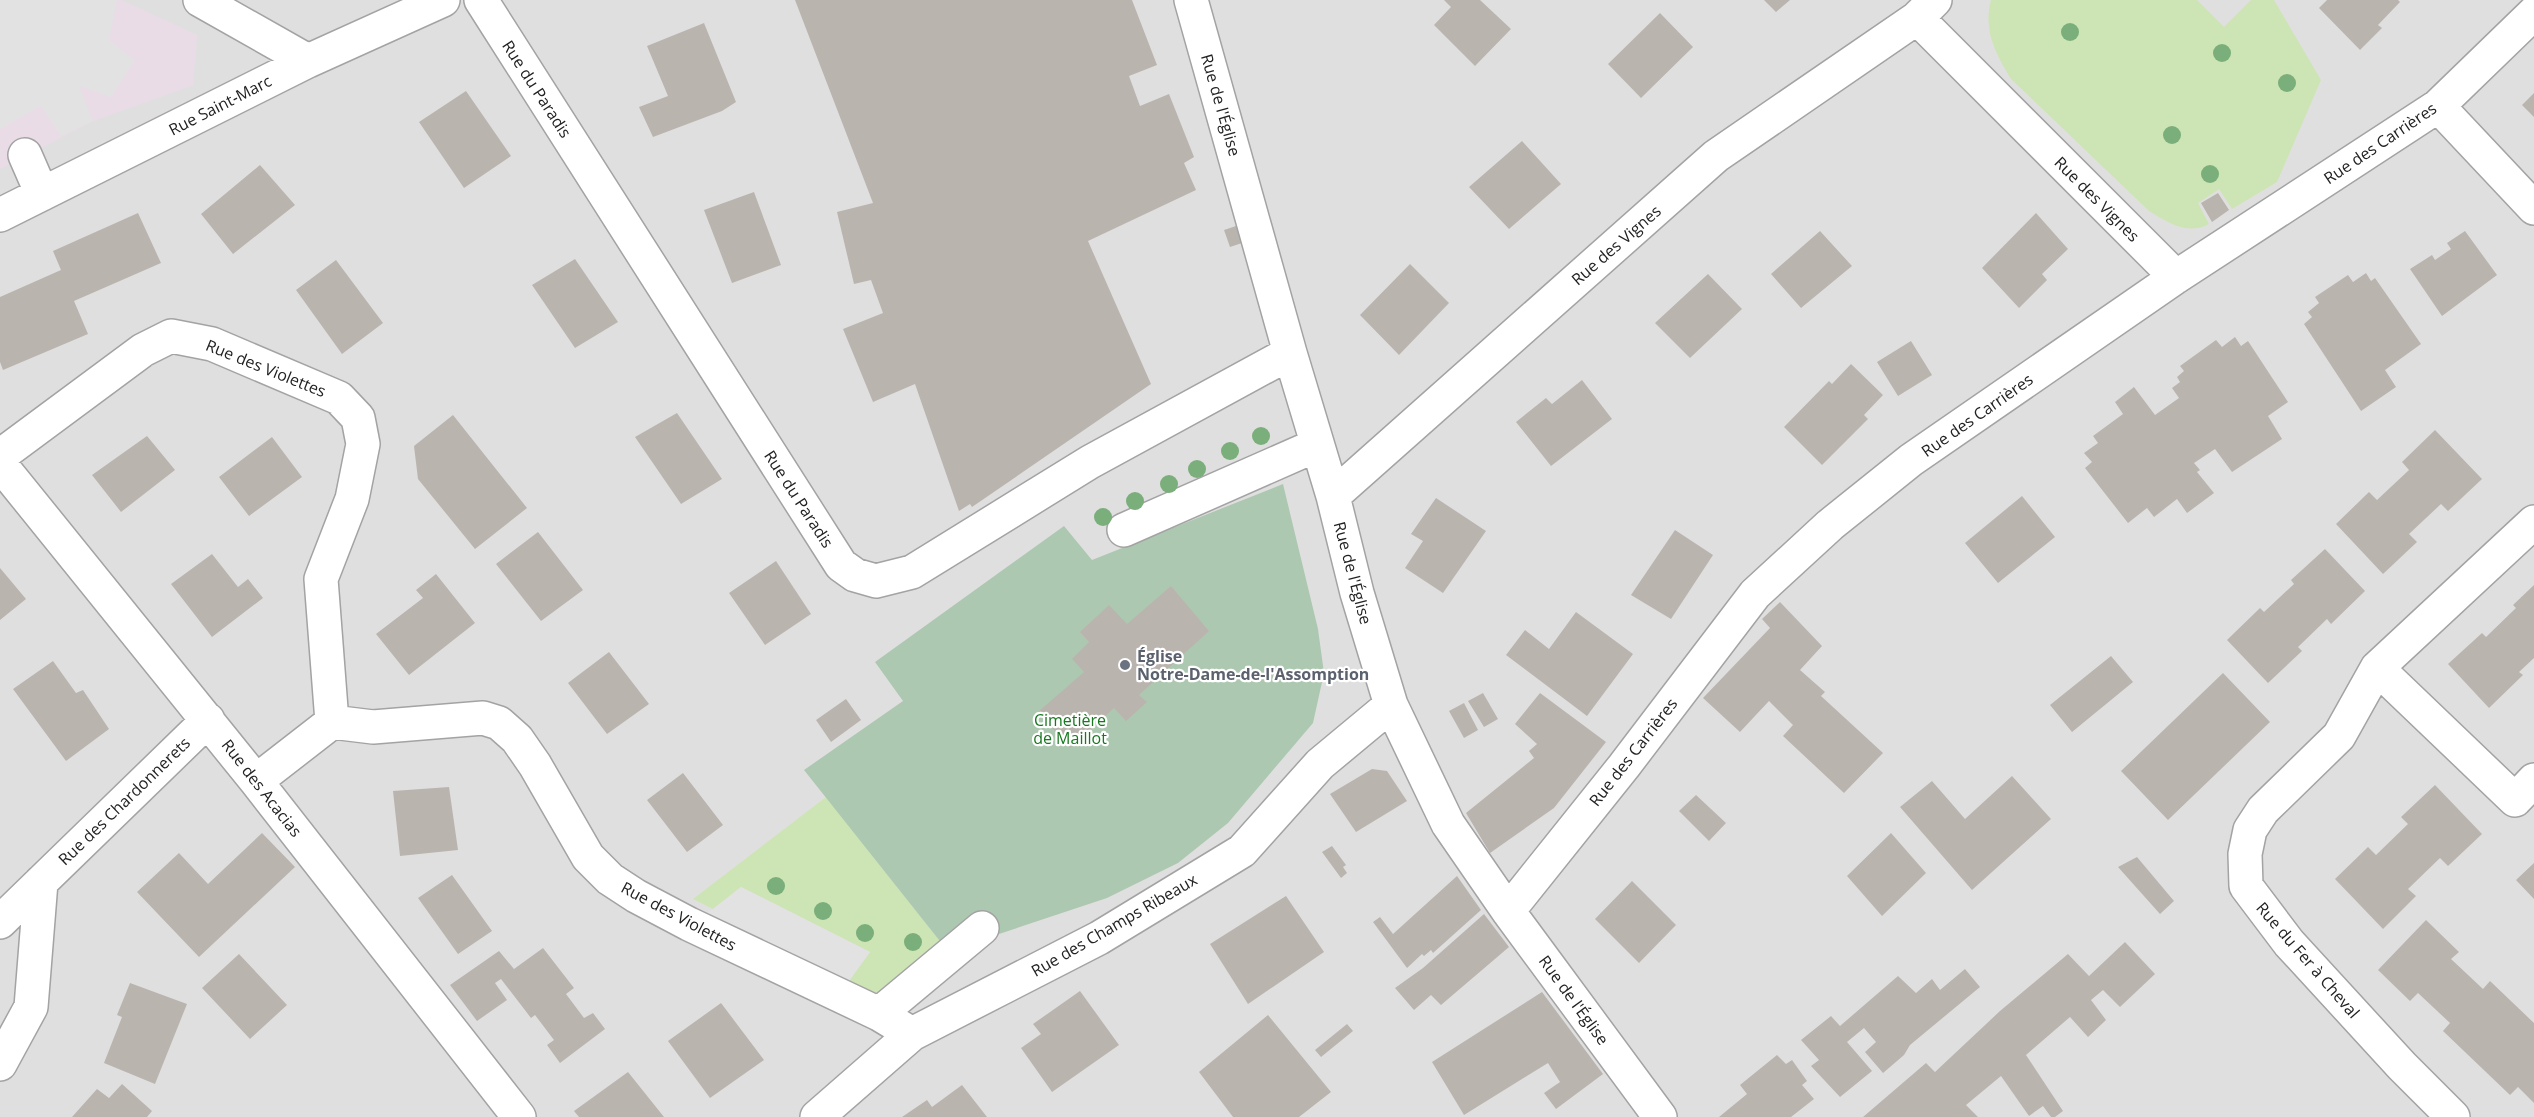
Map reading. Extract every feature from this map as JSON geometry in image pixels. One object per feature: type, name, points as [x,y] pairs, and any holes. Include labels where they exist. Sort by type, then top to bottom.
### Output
[{"type":"street","points":[[200,0],[308,61]]},
{"type":"street","name":"Rue Saint-Marc","points":[[0,215],[308,61],[443,0]]},
{"type":"street","name":"Rue du Paradis","points":[[481,0],[841,565],[855,575],[876,581],[912,572],[1090,462],[1290,353]]},
{"type":"street","name":"Rue de l'Église","points":[[1191,0],[1290,353],[1333,496],[1357,593],[1391,705],[1448,825],[1508,911],[1660,1117]]},
{"type":"street","name":"Rue des Vignes","points":[[1333,496],[1716,156],[1926,9],[2176,278]]},
{"type":"street","name":"Rue des Carrières","points":[[1508,911],[1624,766],[1755,594],[1830,525],[1911,460],[2176,278],[2438,106],[2534,13]]},
{"type":"street","points":[[2438,106],[2534,208]]},
{"type":"street","points":[[25,156],[42,194]]},
{"type":"street","name":"Rue des Violettes","points":[[0,456],[143,350],[171,336],[212,344],[339,398],[358,418],[363,444],[352,499],[321,579],[332,722],[373,727],[483,718],[499,723],[518,739],[588,857],[610,879],[636,896],[689,924],[879,1014],[912,1034]]},
{"type":"street","points":[[1124,530],[1317,445]]},
{"type":"street","name":"Rue des Acacias","points":[[0,464],[208,720],[519,1117]]},
{"type":"street","name":"Rue du Fer à Cheval","points":[[2453,1117],[2402,1066],[2289,943],[2246,886],[2245,854],[2250,830],[2263,810],[2338,736],[2377,668],[2534,522]]},
{"type":"street","points":[[2377,668],[2515,800],[2534,780]]},
{"type":"street","name":"Rue des Champs Ribeaux","points":[[817,1117],[912,1034],[1098,938],[1242,851],[1320,764],[1391,705]]},
{"type":"street","name":"Rue des Chardonnerets","points":[[0,922],[208,720]]},
{"type":"street","points":[[256,781],[332,722]]},
{"type":"street","points":[[0,1064],[31,1007],[41,882]]},
{"type":"street","points":[[879,1014],[982,928]]},
{"type":"shaded area","points":[[0,0],[2534,0],[2534,1117],[0,1117]]},
{"type":"shaded area","points":[[0,0],[121,0],[197,35],[193,85],[93,121],[0,169]]},
{"type":"shaded area","points":[[0,0],[117,0],[109,40],[135,60],[111,97],[79,86],[93,121],[61,136],[41,106],[0,129]]},
{"type":"shaded area","points":[[741,887],[870,952],[838,996],[689,924]]},
{"type":"green space","points":[[1991,0],[2197,0],[2224,27],[2251,0],[2274,0],[2321,80],[2277,182],[2232,209],[2219,189],[2198,203],[2209,224],[2193,229],[2186,228],[2170,223],[2149,211],[2011,79],[1992,41],[1988,21]]},
{"type":"green space","name":"Cimetière de Maillot","points":[[1283,484],[1318,629],[1324,673],[1313,723],[1228,823],[1178,863],[1107,898],[993,936],[943,945],[804,770],[903,701],[875,662],[1064,526],[1092,560]]},
{"type":"green space","points":[[826,797],[943,945],[878,992],[862,996],[838,996],[870,952],[741,887],[713,909],[693,899]]},
{"type":"building","points":[[795,0],[1132,0],[1157,65],[1129,76],[1140,106],[1169,94],[1194,157],[1184,163],[1196,190],[1088,241],[1151,384],[972,507],[970,504],[959,511],[915,384],[873,402],[843,329],[883,313],[871,280],[854,284],[837,212],[873,203]]},
{"type":"building","points":[[1444,0],[1480,0],[1511,29],[1475,66],[1434,25],[1451,7]]},
{"type":"building","points":[[1764,0],[1790,0],[1776,12]]},
{"type":"building","points":[[2327,0],[2398,0],[2400,2],[2378,25],[2382,28],[2360,50],[2319,8]]},
{"type":"building","points":[[1660,13],[1693,47],[1641,98],[1608,64]]},
{"type":"building","points":[[704,23],[736,102],[722,111],[653,137],[639,107],[668,96],[647,46]]},
{"type":"building","points":[[466,91],[511,156],[464,188],[419,122]]},
{"type":"building","points":[[2534,93],[2534,117],[2522,105]]},
{"type":"building","points":[[1522,141],[1561,184],[1509,229],[1469,187]]},
{"type":"building","points":[[260,165],[295,205],[233,254],[201,214]]},
{"type":"building","points":[[754,192],[781,265],[732,283],[704,210]]},
{"type":"building","points":[[2218,193],[2229,210],[2212,222],[2201,203]]},
{"type":"building","points":[[138,213],[161,263],[74,301],[88,334],[3,370],[0,362],[0,297],[61,270],[53,251]]},
{"type":"building","points":[[2036,213],[2068,249],[2042,274],[2047,280],[2019,308],[1982,268]]},
{"type":"building","points":[[1236,226],[1242,243],[1230,247],[1224,230]]},
{"type":"building","points":[[1820,231],[1852,266],[1801,308],[1771,274]]},
{"type":"building","points":[[2465,231],[2497,275],[2442,316],[2410,269],[2432,255],[2435,260],[2451,249],[2447,243]]},
{"type":"building","points":[[575,259],[618,322],[575,348],[532,285]]},
{"type":"building","points":[[336,260],[383,323],[342,354],[296,290]]},
{"type":"building","points":[[1410,264],[1449,303],[1399,355],[1360,315]]},
{"type":"building","points":[[2366,273],[2371,281],[2375,278],[2421,344],[2385,370],[2396,387],[2361,411],[2304,324],[2312,317],[2308,312],[2319,303],[2315,297],[2348,275],[2353,282]]},
{"type":"building","points":[[1708,274],[1742,309],[1690,358],[1655,323]]},
{"type":"building","points":[[2235,337],[2241,346],[2248,341],[2288,402],[2268,416],[2282,439],[2232,472],[2215,449],[2194,463],[2200,470],[2197,472],[2214,493],[2187,513],[2177,499],[2154,517],[2147,508],[2128,523],[2085,468],[2092,462],[2084,453],[2098,443],[2093,436],[2123,414],[2115,402],[2134,387],[2155,415],[2179,398],[2172,388],[2180,382],[2177,377],[2184,371],[2180,366],[2216,340],[2222,347]]},
{"type":"building","points":[[1911,341],[1932,375],[1898,396],[1877,362]]},
{"type":"building","points":[[1851,364],[1883,395],[1864,415],[1868,419],[1822,465],[1784,427],[1829,381],[1832,384]]},
{"type":"building","points":[[1582,380],[1612,419],[1551,466],[1516,422],[1546,398],[1552,404]]},
{"type":"building","points":[[677,413],[722,479],[681,504],[635,437]]},
{"type":"building","points":[[453,415],[527,508],[475,549],[418,479],[414,446]]},
{"type":"building","points":[[2435,430],[2482,479],[2448,511],[2441,504],[2409,534],[2417,542],[2383,574],[2336,524],[2369,492],[2377,500],[2409,470],[2402,462]]},
{"type":"building","points":[[147,436],[175,470],[121,512],[92,475]]},
{"type":"building","points":[[272,437],[302,477],[249,516],[219,477]]},
{"type":"building","points":[[2022,496],[2055,537],[1998,583],[1965,543]]},
{"type":"building","points":[[1436,498],[1486,531],[1443,593],[1405,568],[1423,541],[1411,534]]},
{"type":"building","points":[[1675,530],[1713,555],[1671,619],[1631,595]]},
{"type":"building","points":[[538,532],[583,590],[541,621],[496,564]]},
{"type":"building","points":[[2325,549],[2365,591],[2331,624],[2327,619],[2298,647],[2302,651],[2268,683],[2227,640],[2260,608],[2264,612],[2294,584],[2291,580]]},
{"type":"building","points":[[212,554],[238,587],[248,579],[263,598],[212,637],[171,584]]},
{"type":"building","points":[[776,561],[811,614],[765,645],[729,593]]},
{"type":"building","points":[[0,568],[26,599],[0,620]]},
{"type":"building","points":[[436,574],[475,623],[409,675],[376,634],[423,598],[416,590]]},
{"type":"building","points":[[2534,585],[2534,658],[2519,672],[2523,675],[2489,708],[2448,664],[2482,633],[2486,637],[2516,608],[2513,605]]},
{"type":"building","name":"Église Notre-Dame-de-l'Assomption","points":[[1171,586],[1209,631],[1139,695],[1147,702],[1126,721],[1114,708],[1070,748],[1038,712],[1084,672],[1072,659],[1089,642],[1080,632],[1109,605],[1127,624]]},
{"type":"building","points":[[1780,602],[1822,646],[1800,670],[1825,692],[1821,696],[1883,753],[1844,793],[1783,736],[1793,725],[1769,701],[1740,732],[1703,698],[1770,628],[1762,619]]},
{"type":"building","points":[[1576,612],[1633,654],[1587,716],[1506,655],[1525,630],[1549,649]]},
{"type":"building","points":[[609,652],[649,704],[607,734],[568,683]]},
{"type":"building","points":[[2111,656],[2133,682],[2072,732],[2050,705]]},
{"type":"building","points":[[53,661],[76,693],[83,690],[109,729],[66,761],[13,689]]},
{"type":"building","points":[[2223,673],[2270,722],[2168,820],[2121,771]]},
{"type":"building","points":[[1483,693],[1498,719],[1484,727],[1468,701]]},
{"type":"building","points":[[1540,693],[1606,742],[1554,808],[1490,853],[1466,813],[1534,758],[1529,751],[1537,744],[1515,724]]},
{"type":"building","points":[[846,699],[861,720],[831,742],[816,720]]},
{"type":"building","points":[[1464,703],[1478,730],[1464,738],[1449,711]]},
{"type":"building","points":[[1372,769],[1387,771],[1407,801],[1356,832],[1330,794]]},
{"type":"building","points":[[683,773],[723,825],[687,852],[647,800]]},
{"type":"building","points":[[2012,776],[2051,819],[1972,890],[1900,807],[1932,781],[1965,819]]},
{"type":"building","points":[[2435,785],[2482,834],[2448,866],[2440,858],[2408,889],[2416,896],[2383,929],[2335,879],[2368,847],[2376,855],[2408,824],[2401,817]]},
{"type":"building","points":[[449,787],[458,850],[400,856],[393,791]]},
{"type":"building","points":[[1696,795],[1726,823],[1709,841],[1679,811]]},
{"type":"building","points":[[262,833],[295,867],[199,957],[137,892],[179,853],[208,884]]},
{"type":"building","points":[[1891,833],[1926,873],[1882,916],[1847,876]]},
{"type":"building","points":[[1332,846],[1346,865],[1343,867],[1347,873],[1341,878],[1322,852]]},
{"type":"building","points":[[2137,857],[2174,901],[2160,914],[2118,867]]},
{"type":"building","points":[[2534,863],[2534,899],[2516,880]]},
{"type":"building","points":[[452,875],[492,931],[458,954],[418,898]]},
{"type":"building","points":[[1457,876],[1481,910],[1433,953],[1431,950],[1424,956],[1422,954],[1407,968],[1373,922],[1380,917],[1393,934]]},
{"type":"building","points":[[1632,881],[1676,925],[1639,963],[1595,919]]},
{"type":"building","points":[[1286,896],[1324,952],[1248,1004],[1210,944]]},
{"type":"building","points":[[1484,914],[1509,947],[1441,1005],[1431,995],[1414,1010],[1395,988],[1423,968]]},
{"type":"building","points":[[2426,920],[2459,952],[2451,959],[2483,989],[2490,981],[2534,1023],[2534,1103],[2518,1087],[2510,1095],[2443,1031],[2450,1023],[2418,993],[2410,1001],[2378,970]]},
{"type":"building","points":[[2125,942],[2155,974],[2120,1007],[2103,990],[2091,1000],[2106,1020],[2088,1037],[2070,1017],[2026,1055],[2063,1111],[2055,1117],[2051,1117],[2043,1106],[2029,1116],[2001,1076],[1966,1105],[1978,1117],[1863,1117],[1926,1063],[1935,1072],[2000,1011],[2068,954],[2089,976]]},
{"type":"building","points":[[543,948],[574,988],[566,994],[584,1018],[593,1013],[605,1029],[560,1063],[547,1045],[554,1040],[535,1015],[531,1018],[501,979],[495,983],[507,1000],[477,1021],[450,985],[499,951],[514,969]]},
{"type":"building","points":[[239,954],[287,1005],[250,1039],[202,988]]},
{"type":"building","points":[[1965,969],[1980,987],[1910,1045],[1904,1055],[1883,1073],[1865,1052],[1876,1042],[1864,1028],[1847,1042],[1872,1071],[1840,1097],[1811,1066],[1819,1060],[1801,1040],[1831,1016],[1840,1026],[1898,976],[1916,993],[1932,979],[1940,990]]},
{"type":"building","points":[[130,983],[187,1004],[155,1084],[104,1063],[122,1017],[117,1015]]},
{"type":"building","points":[[1080,991],[1119,1045],[1052,1092],[1021,1048],[1041,1034],[1033,1024]]},
{"type":"building","points":[[1542,992],[1603,1074],[1556,1109],[1544,1093],[1560,1082],[1548,1063],[1464,1115],[1432,1062]]},
{"type":"building","points":[[721,1003],[764,1060],[710,1098],[668,1041]]},
{"type":"building","points":[[1268,1015],[1331,1092],[1299,1117],[1233,1117],[1199,1072]]},
{"type":"building","points":[[1347,1024],[1353,1031],[1321,1057],[1315,1050]]},
{"type":"building","points":[[1777,1055],[1786,1064],[1792,1060],[1807,1081],[1802,1085],[1814,1099],[1791,1117],[1719,1117],[1747,1094],[1740,1085]]},
{"type":"building","points":[[628,1072],[664,1117],[579,1117],[574,1111]]},
{"type":"building","points":[[122,1084],[152,1111],[147,1117],[72,1117],[97,1089],[109,1098]]},
{"type":"building","points":[[962,1085],[987,1117],[902,1117],[927,1100],[932,1107]]},
{"type":"place","name":"Église Notre-Dame-de-l'Assomption","points":[[1125,665]]}]
